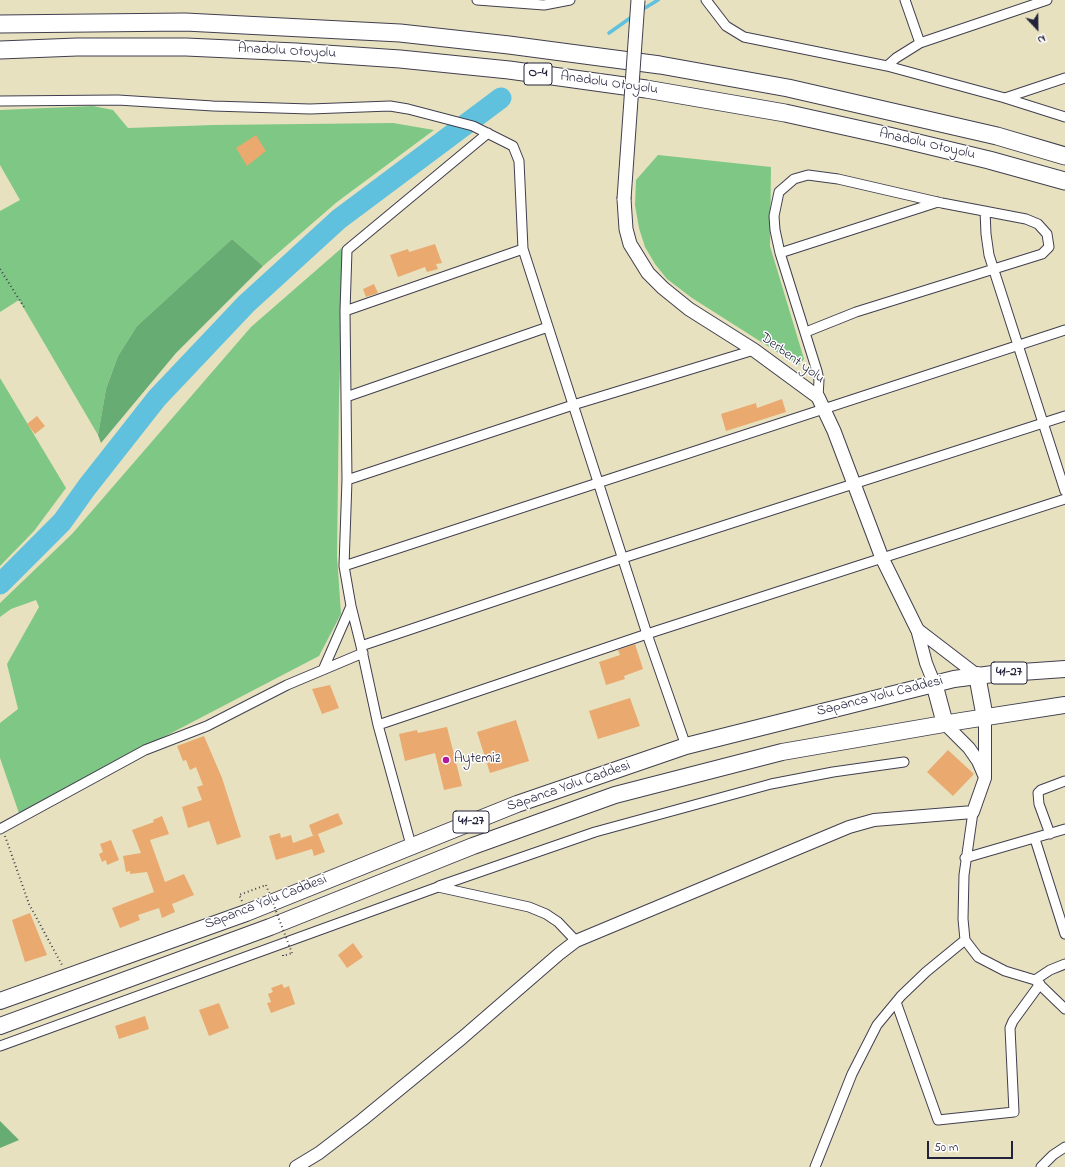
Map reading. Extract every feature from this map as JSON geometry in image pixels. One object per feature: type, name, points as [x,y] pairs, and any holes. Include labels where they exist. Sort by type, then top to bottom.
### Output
[{"type":"highway","name":"Anadolu Otoyolu","points":[[0,24],[185,22],[400,33],[509,45],[660,65],[788,88],[997,136],[1065,156]]},
{"type":"highway","name":"Anadolu Otoyolu","points":[[0,50],[77,47],[218,48],[392,58],[509,70],[646,89],[785,113],[966,154],[1065,182]]},
{"type":"highway","name":"Sapanca Yolu Caddesi","points":[[0,1001],[246,913],[411,845],[517,804],[686,746],[934,683],[977,675],[1065,669]]},
{"type":"highway","points":[[977,675],[985,718]]},
{"type":"highway","points":[[934,683],[945,724]]},
{"type":"highway","name":"Sapanca Yolu Caddesi","points":[[0,1026],[263,930],[473,846],[615,795],[782,752],[1065,705]]},
{"type":"main road","name":"Derbent yolu","points":[[638,0],[624,199],[626,229],[630,244],[648,273],[663,288],[689,309],[754,350],[821,403],[882,558],[917,629]]},
{"type":"street","points":[[477,0],[544,5],[570,0]]},
{"type":"street","points":[[905,0],[920,43]]},
{"type":"street","points":[[887,66],[900,54],[920,43],[1047,0]]},
{"type":"street","points":[[709,1],[726,26],[744,37],[887,66],[1005,98],[1065,117]]},
{"type":"street","points":[[1005,98],[1065,78]]},
{"type":"street","points":[[0,101],[118,100],[213,106],[310,109],[380,106],[408,108],[473,126],[512,146],[517,152],[519,161],[523,249],[647,634],[686,746]]},
{"type":"street","points":[[411,845],[378,725],[351,606],[344,566],[347,480],[347,250],[488,133]]},
{"type":"street","points":[[806,332],[856,312],[1042,254],[1049,247],[1050,241],[1044,229],[1026,219],[938,202],[838,179],[800,176],[786,185],[779,192],[774,216],[780,253],[806,332],[819,380],[821,403]]},
{"type":"street","points":[[780,253],[938,202]]},
{"type":"street","points":[[984,211],[986,234],[994,270],[1065,491]]},
{"type":"street","points":[[346,311],[523,249]]},
{"type":"street","points":[[346,396],[548,327]]},
{"type":"street","points":[[344,566],[598,482],[821,403],[1065,330]]},
{"type":"street","points":[[347,480],[573,405],[754,350]]},
{"type":"street","points":[[1,828],[145,750],[207,726],[287,685],[322,670],[362,650],[623,558],[1065,416]]},
{"type":"street","points":[[378,725],[647,634],[1065,500]]},
{"type":"street","points":[[322,670],[351,606]]},
{"type":"street","points":[[917,629],[977,675]]},
{"type":"street","points":[[917,629],[926,663],[934,683]]},
{"type":"street","points":[[985,718],[986,778],[973,812],[965,858],[963,920],[965,940],[971,950],[986,962],[1005,971],[1038,982],[1065,1009]]},
{"type":"street","points":[[945,724],[969,748],[978,761],[986,778]]},
{"type":"street","points":[[0,1046],[438,887],[595,832],[771,784],[833,772],[904,762]]},
{"type":"street","points":[[1050,834],[1039,804],[1038,793],[1041,790],[1065,781]]},
{"type":"street","points":[[296,1167],[319,1153],[362,1120],[462,1038],[576,941],[849,827],[874,820],[973,812]]},
{"type":"street","points":[[965,858],[1065,829]]},
{"type":"street","points":[[1034,839],[1065,934]]},
{"type":"street","points":[[438,887],[529,907],[546,914],[558,922],[576,941]]},
{"type":"street","points":[[815,1167],[852,1074],[871,1035],[884,1014],[926,972],[965,940]]},
{"type":"street","points":[[896,1002],[932,1108],[938,1120],[1014,1112],[1010,1028],[1038,982],[1050,970],[1065,964]]},
{"type":"street","points":[[1041,1167],[1053,1155],[1065,1147]]},
{"type":"path","points":[[0,269],[24,307]]},
{"type":"path","points":[[1,828],[17,874],[38,924],[69,976]]},
{"type":"path","points":[[239,895],[266,885],[292,953],[283,956]]},
{"type":"green space","points":[[93,106],[113,110],[128,128],[213,125],[393,123],[434,130],[337,202],[263,266],[232,239],[137,326],[118,356],[106,389],[98,435],[19,300],[0,312],[0,211],[20,200],[0,165],[0,110]]},
{"type":"green space","points":[[658,155],[771,167],[770,246],[804,359],[800,364],[797,365],[692,298],[667,279],[655,264],[645,247],[639,228],[635,205],[636,180]]},
{"type":"green space","points":[[232,239],[263,266],[176,353],[101,443],[98,435],[106,389],[118,356],[137,326]]},
{"type":"green space","points":[[344,246],[339,397],[337,556],[341,614],[319,656],[156,741],[145,750],[21,819],[0,758],[0,723],[18,709],[7,664],[39,607],[36,600],[11,609],[0,617],[0,603],[72,534],[251,327]]},
{"type":"green space","points":[[0,378],[66,488],[34,531],[0,566]]},
{"type":"green space","points":[[0,1121],[19,1140],[0,1148]]},
{"type":"building","points":[[256,135],[266,151],[247,166],[236,148]]},
{"type":"building","points":[[435,244],[442,263],[436,264],[438,269],[427,272],[425,267],[398,277],[390,255],[408,249],[409,252]]},
{"type":"building","points":[[374,284],[378,293],[366,297],[363,289]]},
{"type":"building","points":[[782,399],[786,412],[726,431],[721,414],[756,403],[757,408]]},
{"type":"building","points":[[37,416],[45,426],[35,434],[27,424]]},
{"type":"building","points":[[635,644],[643,669],[624,676],[625,679],[606,685],[599,662],[620,655],[618,650]]},
{"type":"building","points":[[330,685],[339,708],[322,714],[312,689]]},
{"type":"building","points":[[630,698],[640,726],[598,739],[589,711]]},
{"type":"building","points":[[516,720],[529,761],[490,773],[477,732]]},
{"type":"building","points":[[447,727],[462,786],[444,790],[435,753],[405,761],[399,734],[417,730],[418,733]]},
{"type":"building","points":[[204,736],[222,778],[241,837],[217,845],[209,821],[188,828],[182,807],[202,800],[197,787],[203,785],[196,767],[190,770],[186,760],[183,761],[177,746]]},
{"type":"building","points":[[948,750],[974,774],[953,796],[927,772]]},
{"type":"building","points":[[338,813],[343,824],[313,836],[309,825]]},
{"type":"building","points":[[162,816],[169,834],[150,840],[165,882],[184,874],[194,895],[172,904],[175,912],[162,918],[159,908],[138,915],[140,920],[120,928],[112,908],[154,892],[147,872],[130,874],[130,871],[126,872],[123,856],[141,853],[132,830],[154,822],[153,820]]},
{"type":"building","points":[[280,833],[281,838],[291,835],[293,843],[318,834],[325,852],[314,856],[312,849],[276,860],[269,836]]},
{"type":"building","points":[[111,840],[119,860],[107,865],[106,860],[102,862],[99,854],[103,852],[100,844]]},
{"type":"building","points":[[30,913],[47,955],[25,962],[12,920]]},
{"type":"building","points":[[353,943],[363,957],[347,968],[338,955]]},
{"type":"building","points":[[282,984],[284,988],[289,986],[295,1004],[271,1013],[267,1003],[271,1002],[268,994],[273,992],[271,988]]},
{"type":"building","points":[[219,1003],[229,1028],[209,1036],[199,1010]]},
{"type":"building","points":[[145,1016],[149,1029],[119,1039],[115,1026]]},
{"type":"waterway","points":[[640,11],[658,0]]},
{"type":"waterway","points":[[609,33],[633,16]]},
{"type":"waterway","points":[[0,584],[62,522],[87,487],[157,398],[246,304],[339,219],[501,98]]},
{"type":"place","name":"Aytemiz","points":[[446,760]]}]
